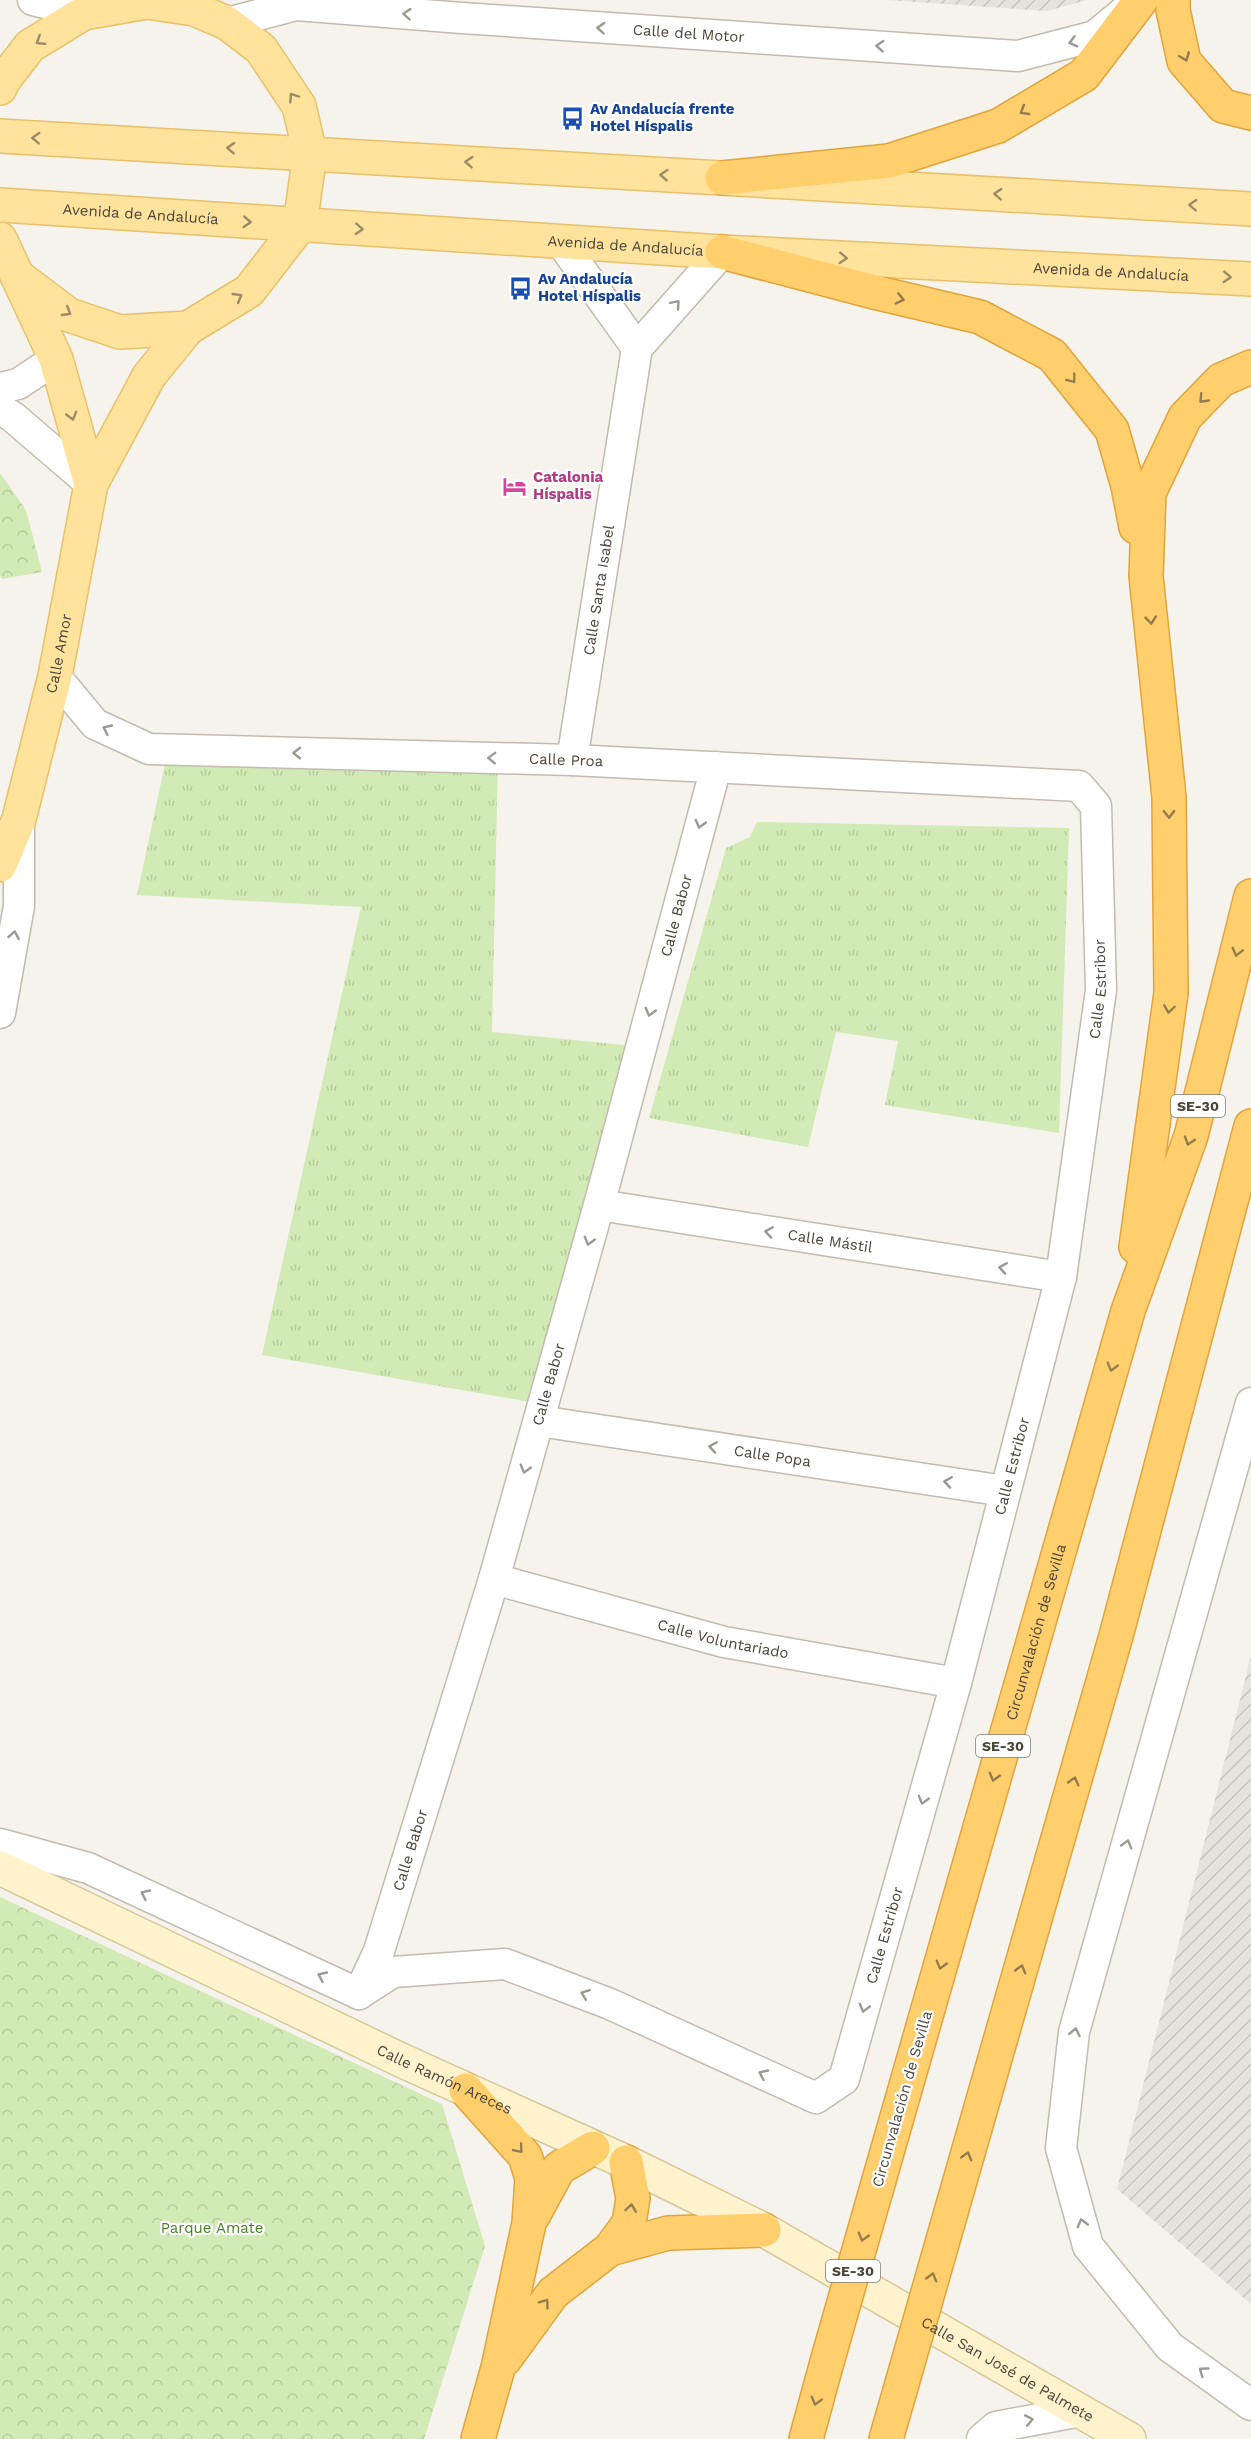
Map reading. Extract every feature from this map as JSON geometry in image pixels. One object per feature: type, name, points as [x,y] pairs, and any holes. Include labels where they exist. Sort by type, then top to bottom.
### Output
[{"type":"highway","points":[[722,178],[889,161],[998,126],[1084,75],[1139,0]]},
{"type":"highway","points":[[1173,0],[1184,61],[1223,106],[1251,113]]},
{"type":"highway","points":[[722,252],[878,294],[980,317],[1052,354],[1112,430],[1128,486],[1146,576],[1169,797],[1171,993],[1128,1311]]},
{"type":"highway","points":[[1146,576],[1149,493],[1185,417],[1221,380],[1251,367]]},
{"type":"highway","name":"Circunvalación de Sevilla","points":[[806,2439],[1128,1311],[1191,1136],[1251,896]]},
{"type":"highway","points":[[886,2439],[1116,1636],[1251,1126]]},
{"type":"highway","points":[[1116,1636],[1251,1201]]},
{"type":"highway","points":[[466,2090],[525,2156],[531,2178],[529,2223],[498,2368],[478,2439]]},
{"type":"highway","points":[[529,2223],[559,2168],[593,2148]]},
{"type":"highway","points":[[498,2368],[553,2293],[610,2249],[629,2223],[633,2198],[626,2162]]},
{"type":"highway","points":[[610,2249],[668,2233],[764,2230]]},
{"type":"main road","points":[[0,88],[30,46],[84,13],[147,2],[194,9],[227,24],[261,49],[299,106],[310,153],[300,225],[249,291],[188,327],[120,332],[69,315],[20,278]]},
{"type":"main road","points":[[0,136],[1251,209]]},
{"type":"main road","name":"Avenida de Andalucía","points":[[0,205],[722,252],[1251,279]]},
{"type":"main road","name":"Calle Amor","points":[[0,239],[56,359],[91,484]]},
{"type":"main road","name":"Calle Amor","points":[[0,865],[19,819],[55,676],[91,484],[149,376],[188,327]]},
{"type":"street","points":[[33,0],[84,13]]},
{"type":"street","name":"Calle del Motor","points":[[227,24],[296,5],[1018,56],[1095,36],[1139,0]]},
{"type":"street","points":[[561,242],[637,348],[722,252]]},
{"type":"street","name":"Calle Santa Isabel","points":[[572,759],[637,348]]},
{"type":"street","points":[[0,388],[18,384],[56,359]]},
{"type":"street","points":[[0,410],[13,417],[91,484]]},
{"type":"street","name":"Calle Proa","points":[[55,676],[95,724],[149,749],[572,759],[1078,786],[1096,806]]},
{"type":"street","name":"Calle Babor","points":[[359,1994],[379,1951],[494,1580],[599,1205],[716,767]]},
{"type":"street","name":"Calle Estribor","points":[[359,1994],[393,1972],[505,1964],[610,2004],[816,2098],[844,2079],[956,1683],[1061,1277],[1101,990],[1096,806]]},
{"type":"street","name":"Calle Amor","points":[[0,1013],[19,906],[19,819]]},
{"type":"street","name":"Calle Mástil","points":[[599,1205],[1061,1277]]},
{"type":"street","points":[[1251,1403],[1074,2032],[1061,2148],[1088,2246],[1170,2347],[1251,2405]]},
{"type":"street","name":"Calle Popa","points":[[538,1421],[1005,1491]]},
{"type":"street","name":"Calle Voluntariado","points":[[494,1580],[724,1642],[956,1683]]},
{"type":"street","points":[[0,1844],[88,1868],[359,1994]]},
{"type":"street","name":"Calle Ramón Areces","points":[[0,1868],[466,2090],[626,2162],[764,2230],[885,2300]]},
{"type":"street","name":"Calle San José de Palmete","points":[[885,2300],[1130,2439]]},
{"type":"street","points":[[982,2439],[996,2427],[1081,2411]]},
{"type":"shaded area","points":[[886,0],[1087,0],[1047,11]]},
{"type":"shaded area","points":[[1251,1656],[1251,2304],[1117,2189]]},
{"type":"green space","points":[[0,473],[26,510],[42,572],[2,579],[0,576]]},
{"type":"green space","points":[[168,750],[498,758],[492,1032],[634,1046],[536,1403],[262,1355],[361,907],[137,895]]},
{"type":"green space","points":[[757,822],[1069,828],[1059,1133],[885,1105],[898,1041],[836,1032],[808,1147],[649,1118],[726,848],[750,837]]},
{"type":"green space","name":"Parque Amate","points":[[0,1897],[442,2104],[485,2246],[424,2439],[0,2439]]},
{"type":"place","name":"Av Andalucía frente Hotel Híspalis","points":[[572,118]]},
{"type":"place","name":"Av Andalucía Hotel Híspalis","points":[[520,288]]},
{"type":"place","name":"Catalonia Híspalis","points":[[515,486]]}]
